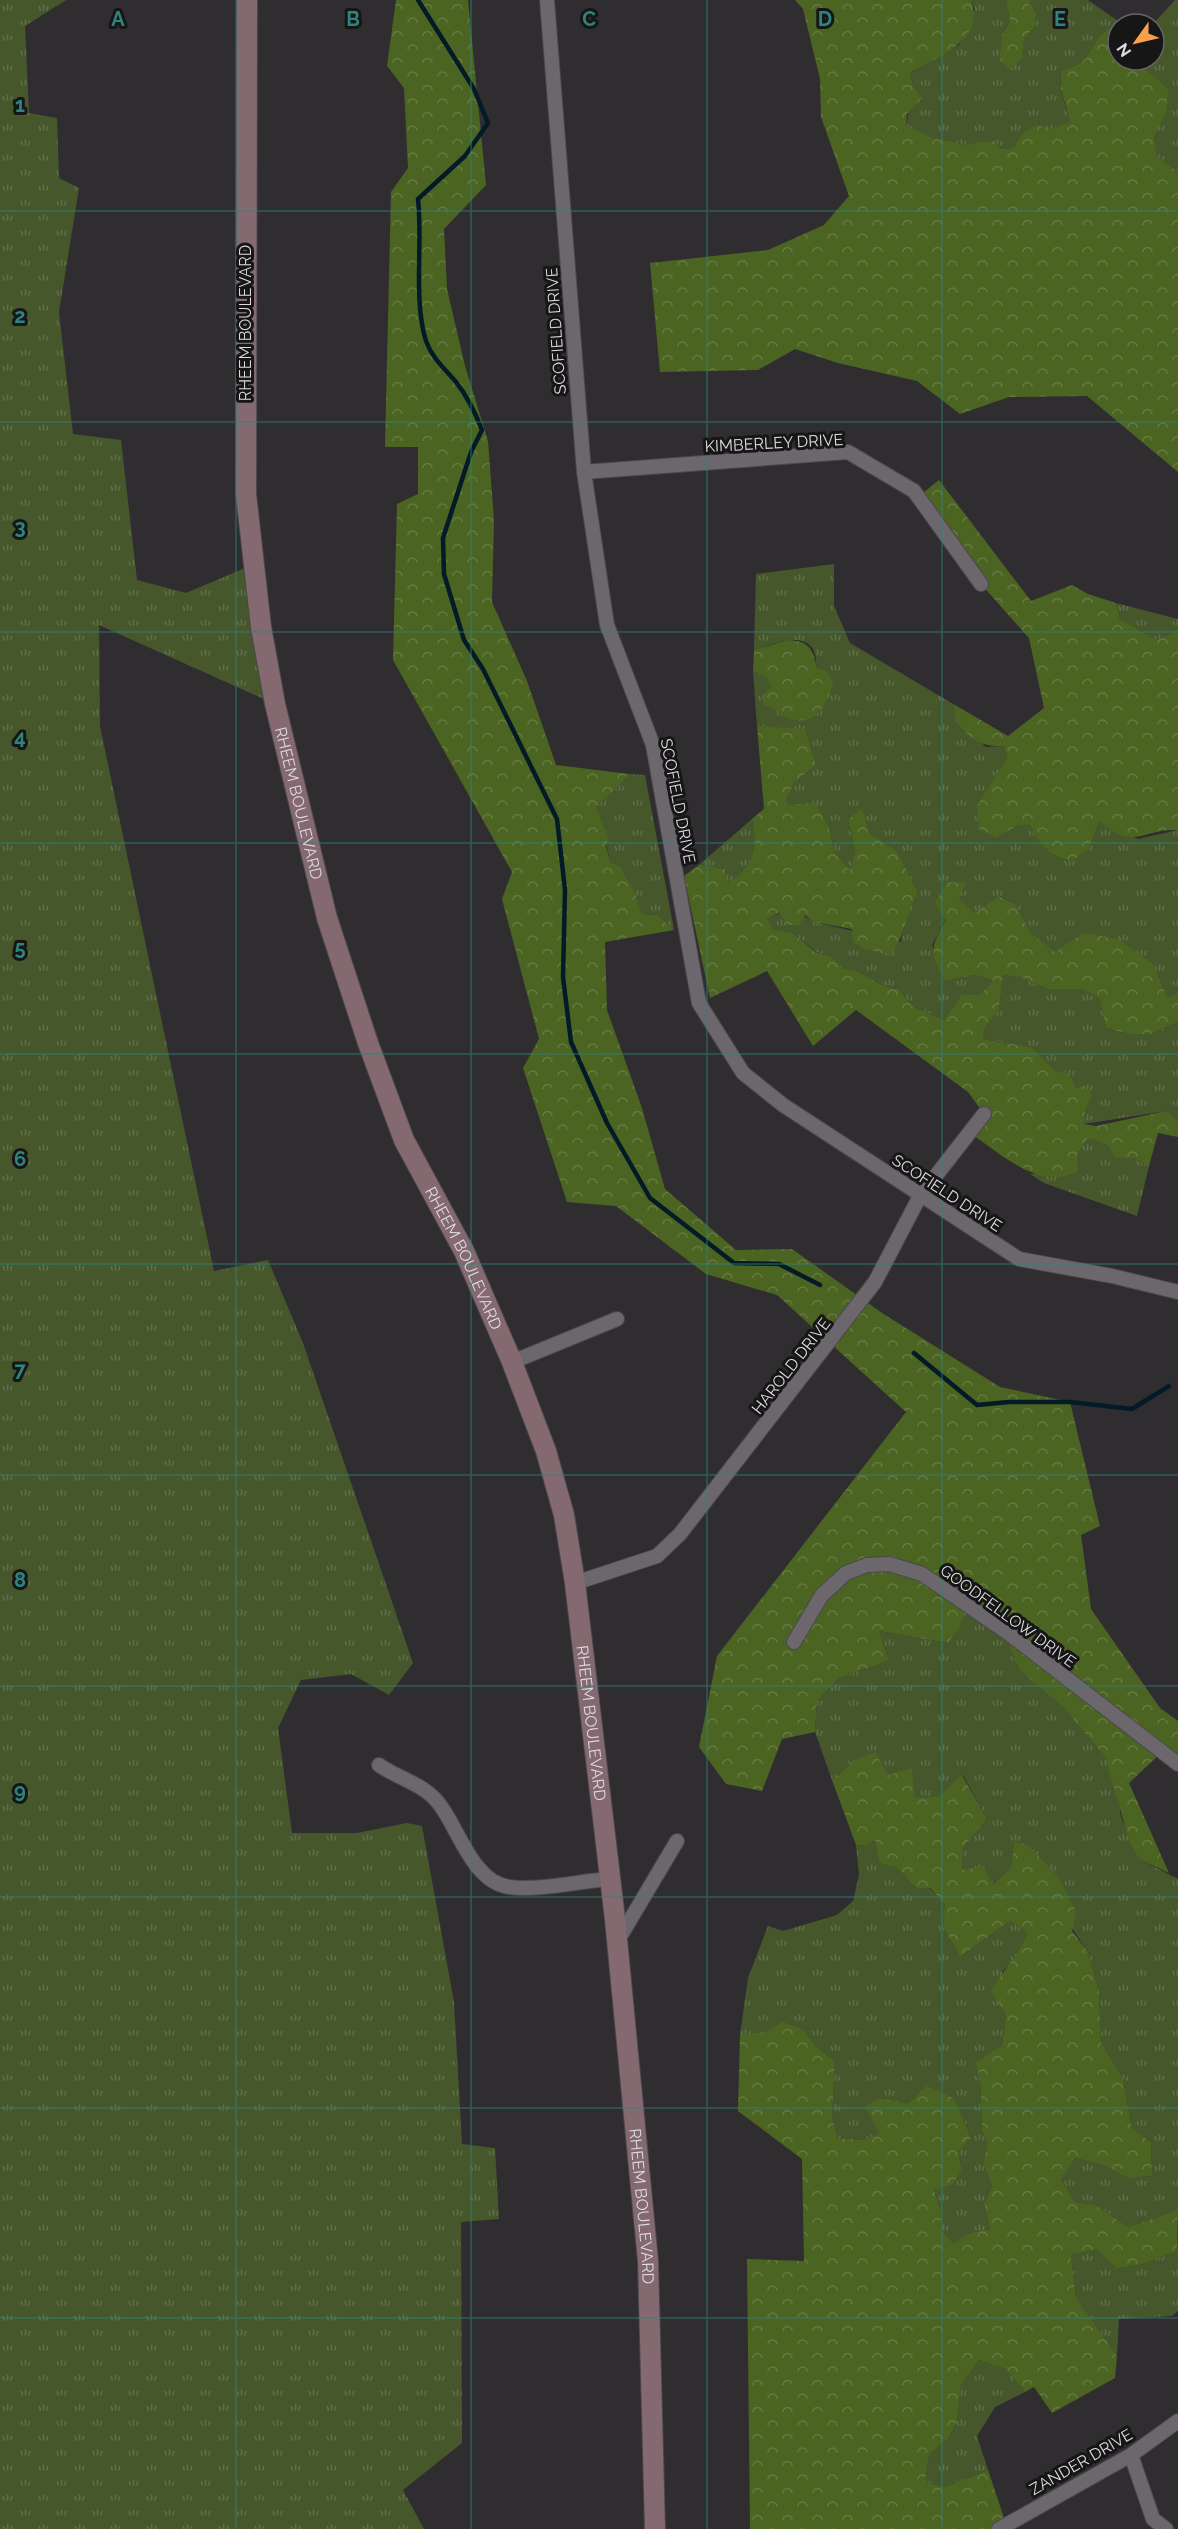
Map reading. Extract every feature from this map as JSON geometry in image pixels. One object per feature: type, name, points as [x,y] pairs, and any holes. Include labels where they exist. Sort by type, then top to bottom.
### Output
[{"type":"street","name":"RHEEM BOULEVARD","points":[[247,0],[246,494],[257,596],[275,704],[327,918],[368,1043],[404,1140],[464,1251],[512,1362],[546,1451],[564,1515],[575,1583],[610,1879],[648,2261],[655,2529]]},
{"type":"street","name":"SCOFIELD DRIVE","points":[[547,0],[584,472],[607,625],[653,745],[699,1004],[743,1072],[783,1105],[1019,1259],[1112,1276],[1178,1292]]},
{"type":"street","name":"KIMBERLEY DRIVE","points":[[584,472],[848,453],[914,491],[981,584]]},
{"type":"street","name":"HAROLD DRIVE","points":[[575,1583],[657,1556],[680,1534],[875,1282],[920,1196],[984,1114]]},
{"type":"street","points":[[512,1362],[617,1319]]},
{"type":"street","name":"GOODFELLOW DRIVE","points":[[794,1642],[822,1596],[846,1573],[867,1564],[889,1564],[922,1574],[1008,1632],[1178,1764]]},
{"type":"street","points":[[379,1765],[395,1776],[416,1784],[434,1798],[451,1821],[473,1860],[486,1876],[498,1884],[519,1887],[610,1879]]},
{"type":"street","points":[[617,1942],[677,1841]]},
{"type":"street","name":"ZANDER DRIVE","points":[[999,2529],[1131,2455],[1178,2421]]},
{"type":"street","points":[[1131,2455],[1153,2519],[1166,2529]]},
{"type":"green space","points":[[0,0],[66,0],[25,26],[29,113],[57,118],[59,178],[79,188],[59,312],[73,434],[121,440],[137,580],[186,593],[252,565],[275,704],[99,625],[100,726],[214,1271],[268,1260],[303,1343],[413,1663],[389,1695],[351,1674],[301,1680],[278,1728],[292,1833],[357,1833],[407,1823],[422,1826],[454,2002],[462,2144],[495,2148],[499,2219],[461,2222],[462,2443],[403,2490],[424,2529],[0,2529]]},
{"type":"green space","points":[[396,0],[468,0],[486,185],[444,229],[447,289],[465,366],[488,441],[494,520],[492,602],[527,681],[556,765],[629,774],[596,807],[608,838],[606,847],[611,863],[621,866],[643,914],[658,915],[674,930],[605,942],[607,1010],[642,1108],[665,1189],[736,1250],[792,1249],[882,1313],[1000,1387],[1070,1402],[1100,1526],[1081,1535],[1091,1609],[1160,1708],[1178,1721],[1178,1764],[1162,1752],[1129,1783],[1169,1873],[1141,1860],[1130,1843],[1105,1757],[1063,1707],[1021,1672],[1010,1648],[1008,1632],[967,1605],[959,1628],[948,1643],[879,1631],[889,1661],[839,1678],[817,1701],[815,1732],[782,1739],[762,1791],[726,1784],[699,1747],[717,1656],[906,1412],[777,1295],[706,1274],[616,1206],[567,1202],[523,1068],[539,1039],[502,899],[512,872],[393,660],[397,504],[418,494],[418,447],[385,447],[391,192],[408,168],[404,88],[387,66]]},
{"type":"green space","points":[[795,0],[971,0],[974,14],[972,26],[966,37],[957,46],[910,73],[914,89],[922,98],[907,114],[906,126],[934,138],[953,141],[964,146],[977,142],[995,141],[1001,149],[1013,148],[1023,133],[1036,125],[1052,129],[1069,122],[1061,86],[1061,71],[1082,62],[1099,37],[1106,31],[1106,72],[1148,72],[1168,89],[1166,114],[1154,137],[1157,156],[1178,172],[1178,472],[1087,396],[1009,397],[960,414],[917,381],[838,363],[795,349],[758,370],[660,372],[650,263],[768,250],[824,225],[849,196],[821,117],[820,79],[803,9]]},
{"type":"green space","points":[[971,0],[1006,0],[1010,22],[1002,34],[1002,46],[1024,39],[1035,26],[1029,3],[1032,0],[1088,0],[1106,13],[1106,31],[1099,37],[1088,55],[1077,65],[1061,71],[1061,91],[1069,122],[1052,129],[1023,133],[1013,148],[1001,149],[995,141],[977,142],[964,146],[953,141],[933,138],[906,126],[914,89],[910,73],[959,45],[975,9]]},
{"type":"green space","points":[[1006,0],[1032,0],[1029,4],[1036,13],[1035,26],[1024,39],[1022,58],[1010,70],[1000,60],[1002,34],[1010,22]]},
{"type":"green space","points":[[1175,0],[1178,0],[1178,172],[1157,156],[1154,137],[1166,114],[1144,72],[1166,72],[1166,12],[1164,12]]},
{"type":"green space","points":[[939,480],[1031,601],[1072,585],[1088,594],[1116,603],[1120,619],[1157,640],[1178,630],[1178,830],[1130,837],[1111,830],[1099,821],[1089,850],[1072,861],[1046,849],[1037,839],[1030,825],[1017,826],[997,838],[979,829],[977,806],[1007,758],[1004,746],[982,743],[966,732],[955,720],[955,705],[1008,736],[1044,708],[1029,638],[981,584],[918,497]]},
{"type":"green space","points":[[834,564],[834,606],[850,643],[955,705],[955,720],[986,747],[1004,746],[1007,758],[993,781],[997,838],[1017,826],[1030,825],[1037,839],[1046,849],[1072,861],[1089,850],[1099,821],[1138,839],[1178,830],[1178,992],[1168,998],[1153,964],[1083,933],[1055,953],[1030,932],[1016,905],[1000,896],[975,913],[958,899],[965,884],[932,945],[945,981],[974,975],[993,980],[980,995],[961,995],[944,1020],[912,1006],[899,989],[890,988],[859,972],[845,969],[832,957],[816,952],[793,933],[772,929],[766,918],[791,913],[809,918],[814,922],[901,942],[908,908],[918,892],[897,851],[848,820],[855,850],[850,870],[834,851],[829,827],[784,805],[794,783],[816,765],[805,730],[757,726],[753,671],[766,677],[771,687],[773,708],[787,717],[817,668],[813,649],[808,643],[801,641],[785,641],[754,650],[756,574]]},
{"type":"green space","points":[[1116,603],[1178,619],[1178,630],[1157,640],[1120,619]]},
{"type":"green space","points":[[788,640],[801,642],[809,647],[817,668],[826,671],[833,682],[824,706],[813,717],[806,720],[788,718],[763,704],[764,694],[771,687],[766,677],[753,671],[754,650]]},
{"type":"green space","points":[[757,726],[805,729],[816,765],[794,783],[784,805],[815,803],[829,827],[834,851],[850,870],[855,850],[848,820],[862,808],[869,833],[897,851],[918,892],[899,941],[890,955],[865,949],[853,942],[852,929],[814,922],[805,915],[799,925],[788,925],[779,913],[767,918],[772,929],[793,933],[815,952],[832,957],[845,969],[859,972],[890,988],[899,989],[912,1006],[944,1020],[961,995],[980,995],[993,980],[974,975],[945,981],[934,957],[934,944],[946,920],[935,903],[947,882],[966,883],[959,899],[975,913],[999,896],[1016,905],[1030,932],[1055,952],[1083,933],[1118,939],[1153,964],[1168,998],[1178,992],[1178,1022],[1151,1034],[1128,1034],[1106,1028],[1099,998],[1082,989],[1048,989],[1019,977],[1003,975],[999,1010],[983,1031],[983,1039],[1032,1047],[1054,1070],[1070,1074],[1076,1088],[1086,1086],[1092,1095],[1085,1112],[1084,1124],[1096,1126],[1166,1111],[1178,1121],[1178,1137],[1158,1133],[1149,1166],[1133,1158],[1115,1158],[1107,1145],[1088,1138],[1077,1154],[1078,1171],[1064,1176],[1049,1177],[1035,1173],[1007,1159],[970,1133],[984,1114],[968,1092],[856,1010],[813,1046],[767,971],[710,998],[684,876],[700,864],[725,869],[728,883],[737,877],[749,863],[754,848],[752,819],[764,809]]},
{"type":"green space","points":[[629,774],[645,775],[674,930],[658,915],[643,914],[621,866],[611,863],[596,807]]},
{"type":"green space","points":[[752,819],[754,848],[752,856],[744,871],[728,884],[725,869],[700,864]]},
{"type":"green space","points":[[1003,975],[1019,977],[1048,989],[1082,989],[1099,998],[1106,1028],[1127,1034],[1151,1034],[1178,1022],[1178,1121],[1166,1111],[1084,1124],[1085,1112],[1092,1095],[1076,1088],[1070,1074],[1054,1070],[1032,1047],[983,1039],[983,1031],[999,1010]]},
{"type":"green space","points":[[1088,1138],[1107,1145],[1115,1158],[1133,1158],[1149,1166],[1137,1216],[1044,1183],[1030,1174],[1039,1174],[1063,1164]]},
{"type":"green space","points":[[967,1604],[1008,1633],[1021,1672],[1063,1707],[1105,1757],[1116,1788],[1121,1817],[1141,1860],[1178,1879],[1178,2210],[1128,2227],[1096,2205],[1075,2202],[1061,2179],[1074,2158],[1102,2163],[1128,2178],[1152,2176],[1151,2142],[1132,2128],[1123,2078],[1101,2042],[1099,1992],[1088,1952],[1014,1842],[1011,1867],[992,1884],[962,1870],[962,1849],[987,1819],[963,1775],[938,1798],[913,1798],[888,1775],[854,1761],[832,1780],[815,1732],[817,1701],[839,1678],[889,1661],[879,1631],[948,1643]]},
{"type":"green space","points":[[875,1752],[888,1775],[912,1768],[914,1798],[938,1797],[962,1775],[987,1819],[962,1849],[962,1870],[983,1866],[993,1884],[1011,1867],[1014,1842],[1028,1845],[1059,1878],[1076,1912],[1072,1931],[1088,1952],[1099,1992],[1101,2042],[1123,2078],[1132,2128],[1151,2142],[1152,2176],[1128,2178],[1102,2164],[1075,2158],[1061,2179],[1075,2202],[1096,2205],[1128,2227],[1178,2210],[1177,2251],[1143,2264],[1117,2269],[1097,2249],[1071,2255],[1076,2297],[1117,2356],[1115,2378],[1052,2413],[1034,2387],[1025,2392],[1006,2369],[979,2360],[961,2385],[957,2422],[948,2439],[929,2454],[925,2482],[945,2487],[988,2470],[1006,2524],[999,2529],[750,2529],[747,2259],[804,2261],[802,2159],[738,2111],[740,2035],[767,2032],[783,2022],[804,2030],[816,2047],[835,2061],[832,2118],[838,2138],[862,2140],[879,2134],[866,2106],[880,2098],[909,2103],[927,2086],[955,2099],[971,2138],[958,2152],[962,2169],[953,2184],[934,2190],[941,2210],[941,2230],[953,2243],[969,2233],[990,2229],[984,2203],[992,2187],[983,2163],[988,2145],[982,2131],[980,2079],[975,2062],[1002,2045],[1006,2014],[991,1991],[1028,1933],[1010,1921],[960,1957],[943,1927],[945,1905],[930,1888],[917,1889],[897,1868],[879,1863],[875,1840],[865,1846],[856,1845],[832,1780],[854,1761]]},
{"type":"green space","points":[[875,1840],[879,1863],[897,1868],[917,1889],[929,1888],[946,1906],[943,1927],[960,1957],[1010,1921],[1029,1933],[1019,1954],[1002,1972],[1006,2014],[1002,2045],[975,2062],[980,2079],[982,2131],[989,2146],[983,2163],[992,2187],[984,2203],[990,2229],[969,2233],[953,2243],[941,2231],[941,2210],[934,2190],[962,2169],[958,2152],[971,2138],[955,2099],[909,2103],[880,2098],[880,2134],[862,2140],[838,2138],[832,2118],[835,2061],[816,2047],[804,2030],[740,2035],[748,1978],[768,1926],[783,1931],[837,1915],[853,1901],[859,1875],[856,1845],[865,1846]]},
{"type":"green space","points":[[1178,2234],[1178,2311],[1172,2316],[1119,2319],[1117,2356],[1076,2297],[1071,2255],[1097,2249],[1118,2269],[1143,2264],[1177,2251]]},
{"type":"green space","points":[[979,2360],[1006,2369],[1025,2392],[995,2407],[977,2436],[988,2470],[945,2487],[925,2482],[929,2454],[948,2439],[957,2422],[961,2385]]},
{"type":"waterway","points":[[418,0],[474,89],[488,123],[465,156],[418,199],[420,307],[426,341],[435,358],[464,393],[482,430],[471,452],[443,538],[444,574],[464,640],[483,669],[557,819],[565,890],[563,977],[571,1042],[607,1123],[650,1198],[734,1263],[779,1264],[820,1285]]},
{"type":"waterway","points":[[914,1353],[977,1405],[1009,1402],[1070,1402],[1132,1409],[1169,1386]]}]
